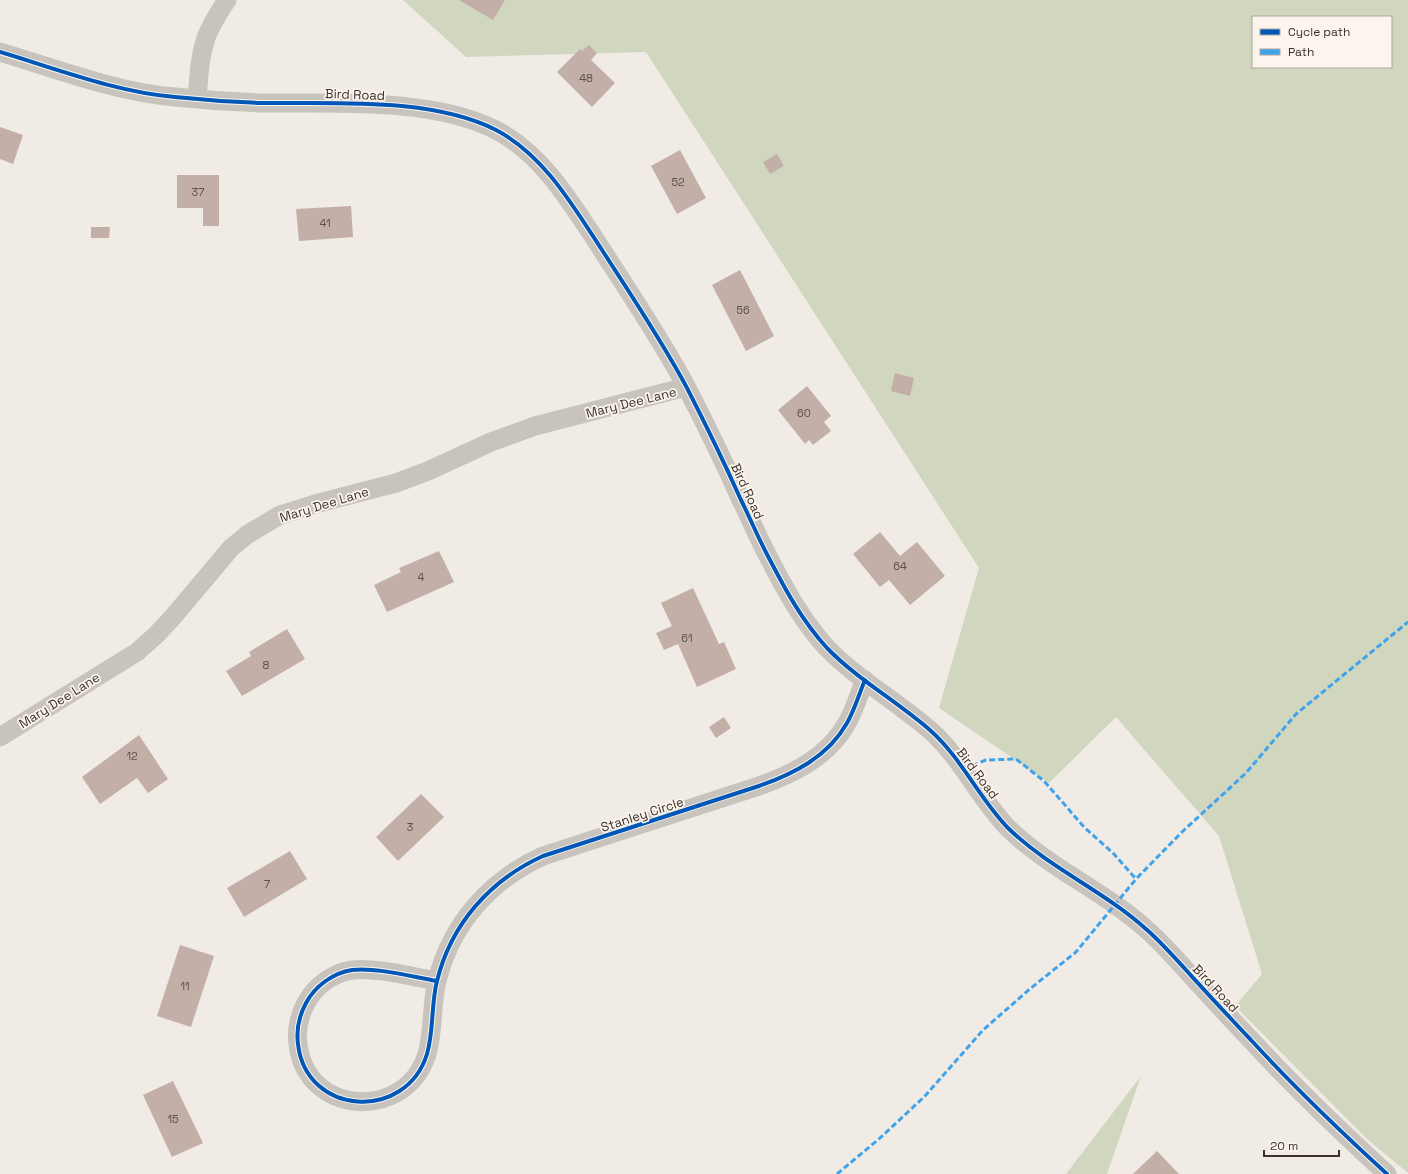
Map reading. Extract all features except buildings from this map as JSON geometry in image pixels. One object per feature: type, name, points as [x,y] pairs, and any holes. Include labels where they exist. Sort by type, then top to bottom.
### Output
[{"type":"street","points":[[197,99],[200,60],[206,37],[227,0]]},
{"type":"street","name":"Bird Road","points":[[0,52],[125,88],[168,97],[255,103],[396,105],[433,111],[464,118],[496,130],[527,151],[550,175],[592,235],[664,347],[723,460],[767,554],[795,606],[810,628],[828,649],[865,680],[911,714],[937,737],[964,769],[996,814],[1008,828],[1042,856],[1105,897],[1149,932],[1277,1069],[1387,1174]]},
{"type":"street","name":"Mary Dee Lane","points":[[0,737],[136,652],[156,635],[172,618],[231,548],[248,534],[280,515],[315,504],[396,483],[428,471],[491,442],[535,426],[686,387]]},
{"type":"street","name":"Stanley Circle","points":[[437,981],[364,969],[338,974],[327,981],[316,989],[308,999],[302,1010],[298,1023],[298,1049],[308,1073],[326,1091],[350,1101],[376,1101],[399,1091],[410,1083],[418,1074],[424,1062],[428,1050],[437,981],[445,957],[469,914],[490,890],[515,871],[543,856],[758,786],[792,773],[816,757],[838,737],[847,723],[865,680]]},
{"type":"green space","points":[[403,0],[1408,0],[1408,1173],[1367,1139],[1235,1006],[1262,974],[1219,836],[1116,717],[1049,783],[939,708],[979,568],[646,52],[466,57]]},
{"type":"green space","points":[[1141,1076],[1107,1174],[1066,1174]]},
{"type":"marked path","points":[[837,1174],[879,1139],[924,1097],[983,1030],[1031,988],[1076,952],[1136,879],[1182,832],[1246,773],[1296,714],[1408,622]]},
{"type":"marked path","points":[[964,769],[986,760],[1016,759],[1044,781],[1084,827],[1113,853],[1136,879]]},
{"type":"cycle path","points":[[0,52],[87,79],[153,94],[250,103],[381,104],[442,112],[470,119],[496,130],[529,153],[556,183],[580,216],[667,353],[701,416],[776,572],[789,595],[818,638],[851,670],[931,731],[952,754],[988,804],[1008,828],[1059,868],[1130,915],[1167,949],[1284,1075],[1387,1174]]},
{"type":"cycle path","points":[[437,981],[383,971],[362,969],[352,970],[331,977],[314,991],[300,1018],[297,1033],[298,1044],[305,1068],[319,1086],[337,1097],[358,1102],[379,1100],[399,1091],[416,1076],[427,1054],[431,1036],[435,990],[443,960],[463,923],[475,906],[490,891],[524,866],[543,856],[759,786],[797,770],[820,755],[839,735],[850,718],[865,680]]}]
